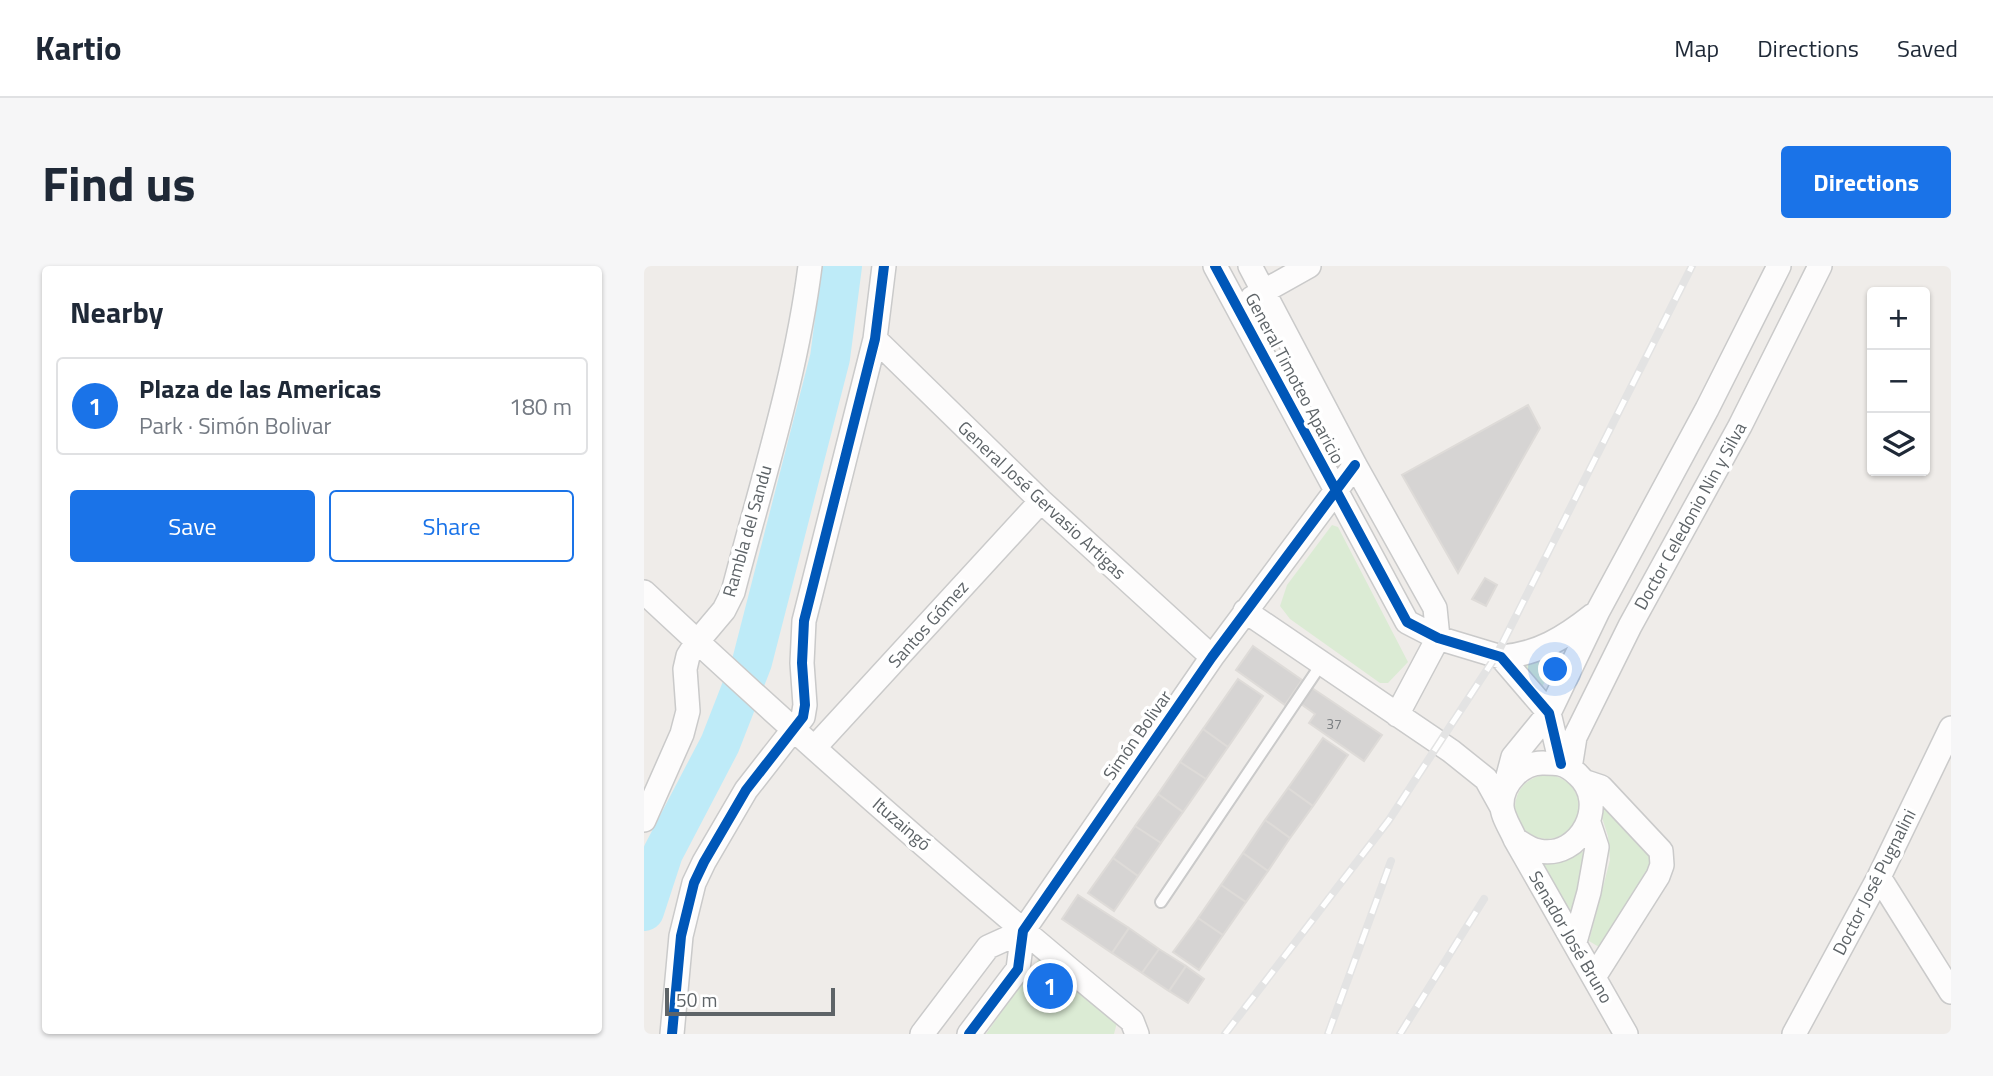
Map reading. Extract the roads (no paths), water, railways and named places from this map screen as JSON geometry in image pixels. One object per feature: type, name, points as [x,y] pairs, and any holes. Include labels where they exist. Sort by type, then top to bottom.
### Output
[{"type":"street","name":"Rambla del Sandu","points":[[644,820],[682,734],[688,711],[685,669],[688,656],[705,650],[733,592],[795,357],[810,266]]},
{"type":"street","points":[[672,1034],[681,936],[694,883],[787,723],[803,718],[804,621],[875,339],[884,266]]},
{"type":"street","name":"General Timoteo Aparicio","points":[[1215,266],[1408,622],[1438,638]]},
{"type":"street","name":"General Timoteo Aparicio","points":[[1250,266],[1355,465],[1435,608],[1438,638]]},
{"type":"street","points":[[1237,306],[1309,266]]},
{"type":"street","name":"Doctor Celedonio Nin y Silva","points":[[1503,799],[1513,757],[1549,713],[1598,611],[1707,409],[1779,266]]},
{"type":"street","name":"Doctor Celedonio Nin y Silva","points":[[1572,772],[1575,737],[1623,638],[1740,426],[1820,266]]},
{"type":"street","name":"General José Gervasio Artigas","points":[[875,339],[1041,500],[1212,657]]},
{"type":"street","points":[[1707,409],[1740,426]]},
{"type":"street","name":"Simón Bolivar","points":[[968,1034],[1018,969],[1023,931],[1212,657],[1355,465]]},
{"type":"street","name":"Santos Gómez","points":[[815,747],[1041,500]]},
{"type":"street","points":[[644,592],[705,650]]},
{"type":"street","points":[[1245,611],[1451,751],[1486,779],[1503,799],[1515,839],[1535,850],[1556,851],[1577,841],[1589,823],[1592,807],[1572,772],[1549,713],[1501,657]]},
{"type":"street","points":[[1396,715],[1438,638],[1501,657],[1523,655],[1564,638],[1598,611]]},
{"type":"street","name":"Ituzaingó","points":[[705,650],[1023,931],[1132,1021],[1137,1034]]},
{"type":"street","name":"Doctor José Pugnalini","points":[[1794,1034],[1878,877],[1951,728]]},
{"type":"street","points":[[1503,799],[1508,782],[1520,770],[1537,763],[1572,772],[1601,787],[1661,851],[1662,864],[1658,876],[1594,976]]},
{"type":"street","points":[[1575,942],[1589,892],[1597,847],[1589,823]]},
{"type":"street","name":"Senador José Bruno","points":[[1515,839],[1626,1034]]},
{"type":"street","points":[[1878,877],[1951,992]]},
{"type":"street","points":[[922,1034],[988,947],[1023,931]]},
{"type":"lane","points":[[1161,902],[1322,663]]},
{"type":"waterway","points":[[644,911],[663,853],[720,744],[752,662],[830,358],[842,266]]},
{"type":"railway","points":[[1225,1034],[1389,820],[1496,656],[1692,266]]},
{"type":"railway","points":[[1328,1034],[1391,861]]},
{"type":"railway","points":[[1400,1034],[1484,899]]},
{"type":"place","name":"Plaza de las Americas","points":[[1050,986]]}]
